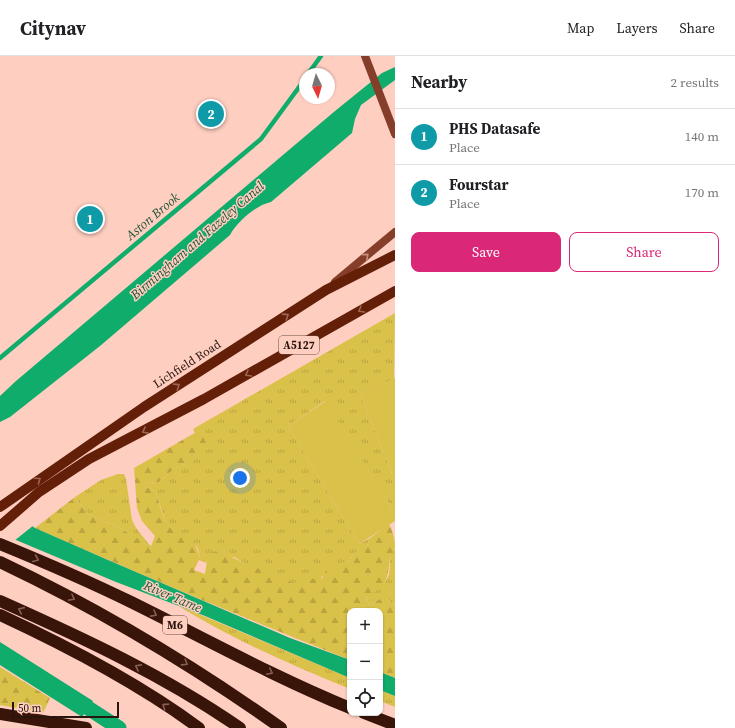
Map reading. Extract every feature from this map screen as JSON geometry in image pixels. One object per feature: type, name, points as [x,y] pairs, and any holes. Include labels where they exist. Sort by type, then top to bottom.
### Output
[{"type":"highway","name":"M6","points":[[0,544],[82,579],[306,690],[347,707]]},
{"type":"highway","name":"M6","points":[[0,562],[47,584],[127,627],[220,685],[281,728]]},
{"type":"highway","points":[[0,601],[81,637],[208,706],[240,728]]},
{"type":"highway","points":[[0,615],[32,630],[120,677],[199,728]]},
{"type":"highway","points":[[0,714],[81,727]]},
{"type":"highway","points":[[372,716],[395,725]]},
{"type":"main road","points":[[365,56],[395,134]]},
{"type":"main road","points":[[326,290],[395,232]]},
{"type":"main road","name":"Lichfield Road","points":[[3,505],[144,407],[326,290],[395,255]]},
{"type":"main road","name":"A5127","points":[[0,526],[39,492],[89,459],[204,399],[395,290]]},
{"type":"green space","points":[[395,313],[394,379],[360,394],[395,481],[395,514],[325,401],[288,426],[359,544],[370,538],[366,548],[359,548],[341,571],[336,571],[322,576],[321,580],[296,585],[254,568],[234,557],[207,560],[206,563],[199,560],[197,547],[188,538],[176,531],[167,523],[155,491],[145,486],[145,483],[159,482],[172,470],[187,463],[198,431],[195,433],[193,429]]},
{"type":"green space","points":[[395,378],[395,481],[360,394]]},
{"type":"green space","points":[[326,401],[395,514],[395,521],[359,544],[288,426]]},
{"type":"green space","points":[[198,431],[201,432],[206,443],[204,449],[197,457],[173,470],[159,482],[145,483],[145,486],[155,491],[163,515],[169,526],[191,539],[194,543],[200,558],[194,570],[205,574],[208,554],[217,551],[295,584],[296,581],[308,578],[321,580],[327,569],[341,571],[343,562],[349,561],[359,548],[366,548],[370,538],[389,524],[394,536],[395,548],[390,559],[387,577],[379,589],[366,596],[369,605],[380,599],[387,599],[395,606],[395,678],[383,673],[383,608],[347,608],[347,659],[192,596],[35,528],[75,497],[88,514],[114,525],[151,546],[155,536],[142,521],[137,508],[134,468]]},
{"type":"green space","points":[[118,474],[124,474],[126,479],[132,520],[136,528],[151,547],[114,525],[88,514],[75,497],[101,480]]},
{"type":"green space","points":[[395,549],[395,606],[387,599],[380,599],[369,605],[366,595],[373,592],[386,581],[389,574],[391,555]]},
{"type":"green space","points":[[177,605],[347,677],[347,688],[262,651]]},
{"type":"green space","points":[[0,667],[50,698],[43,713],[0,705]]},
{"type":"green space","points":[[383,691],[395,696],[395,707],[383,702]]},
{"type":"water","name":"Birmingham and Fazeley Canal","points":[[395,67],[395,80],[361,105],[355,119],[352,133],[271,202],[253,210],[237,225],[230,235],[100,346],[10,417],[0,422],[0,396],[16,381],[335,111],[382,73]]},
{"type":"water","name":"River Tame","points":[[0,504],[35,528],[290,638],[347,659],[347,677],[205,616],[116,582],[16,540],[0,529]]},
{"type":"water","points":[[0,642],[93,701],[82,717],[0,665]]},
{"type":"water","points":[[383,673],[395,678],[395,696],[383,691]]},
{"type":"pier","points":[[0,502],[34,525],[14,541],[0,532]]},
{"type":"waterway","name":"Aston Brook","points":[[312,68],[321,56]]},
{"type":"waterway","name":"Aston Brook","points":[[0,358],[261,139],[299,87]]},
{"type":"waterway","points":[[71,697],[119,728]]},
{"type":"place","name":"Fourstar","points":[[211,114]]},
{"type":"place","name":"PHS Datasafe","points":[[90,219]]}]
